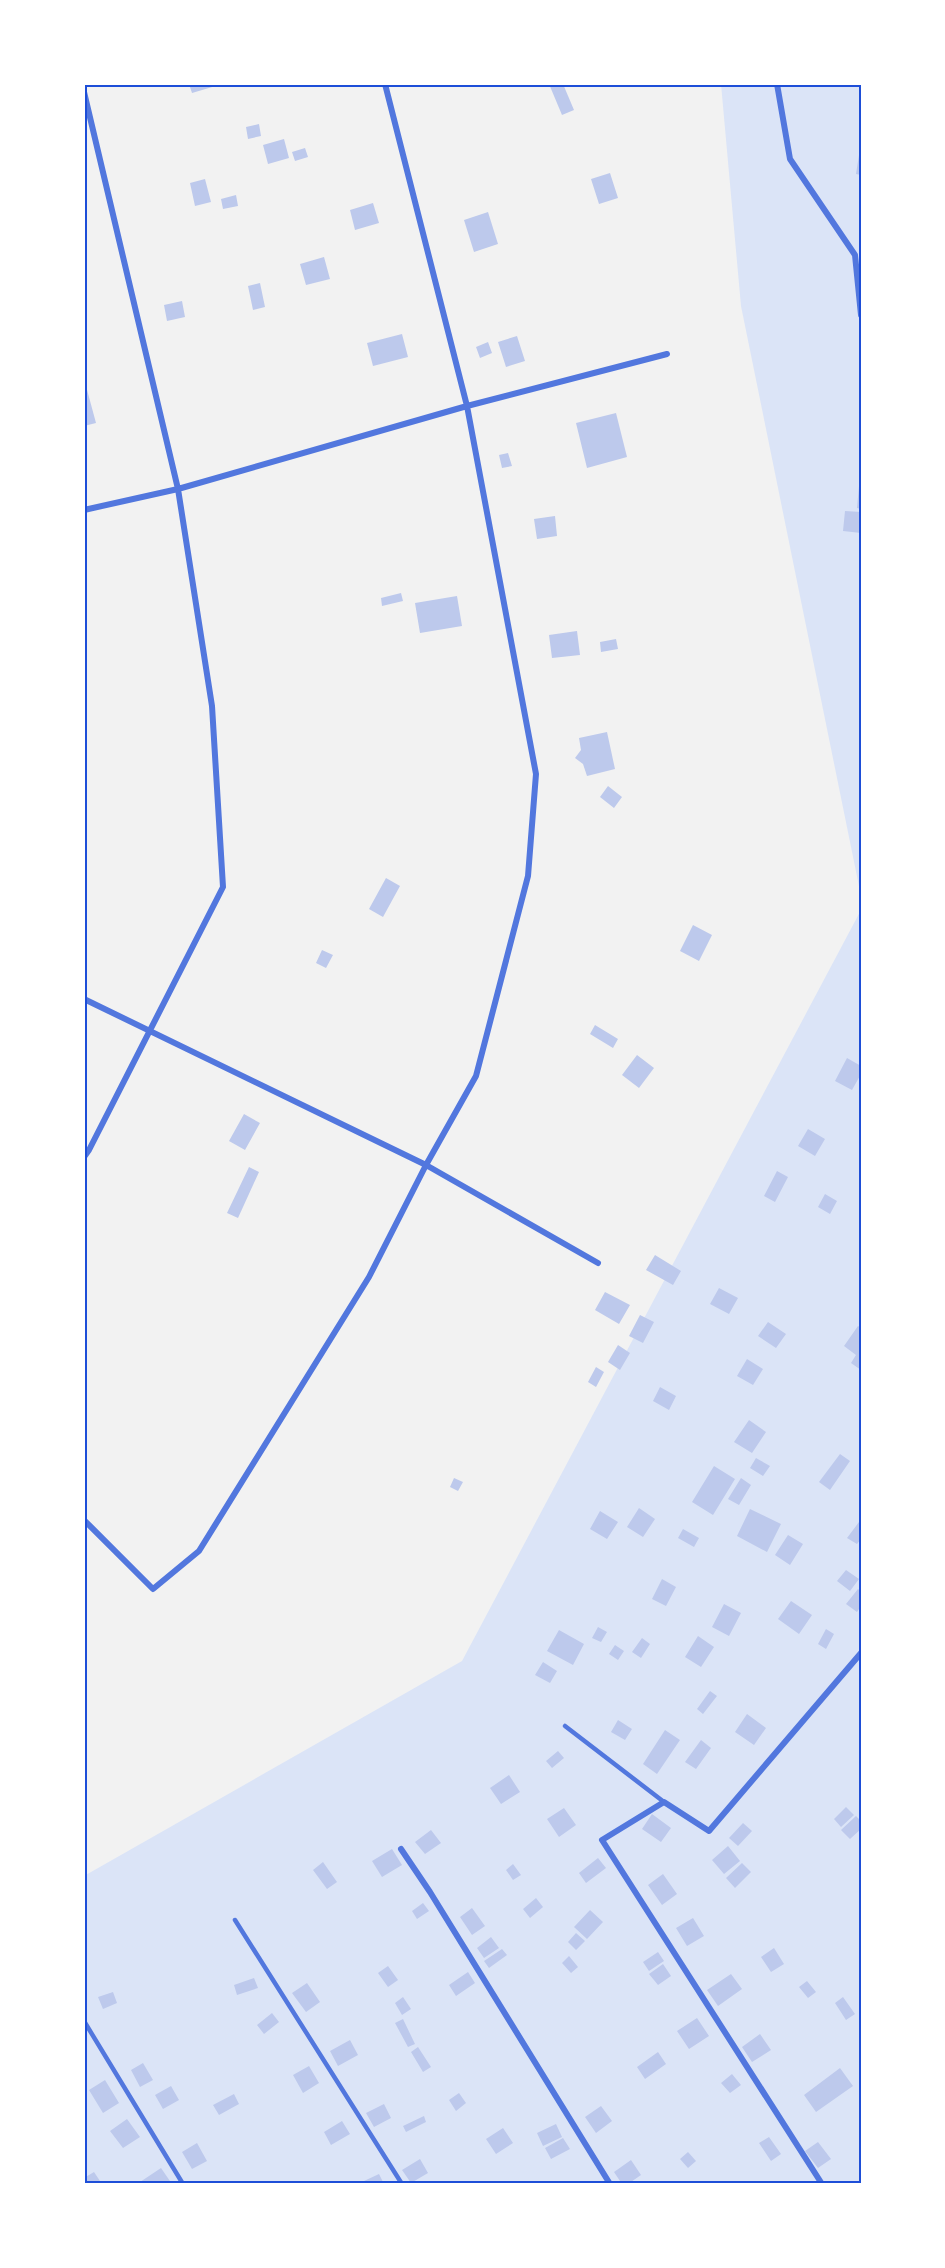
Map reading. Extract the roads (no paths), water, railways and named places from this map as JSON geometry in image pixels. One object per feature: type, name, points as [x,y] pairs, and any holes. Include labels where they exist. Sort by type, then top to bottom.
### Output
[{"type":"street","points":[[84,1520],[153,1589],[200,1551],[369,1277],[426,1166],[476,1076],[528,876],[536,774],[467,406],[386,84]]},
{"type":"street","points":[[777,84],[790,159],[858,255],[861,315]]},
{"type":"street","points":[[84,92],[178,489],[212,706],[223,887],[84,1157]]},
{"type":"street","points":[[84,510],[178,489],[467,406],[668,354]]},
{"type":"street","points":[[84,999],[426,1166],[598,1263]]},
{"type":"street","points":[[822,2184],[602,1840],[664,1802],[709,1831],[861,1653]]},
{"type":"street","points":[[401,1850],[430,1892],[610,2184]]},
{"type":"lane","points":[[565,1726],[664,1802]]},
{"type":"lane","points":[[236,1920],[402,2184]]},
{"type":"lane","points":[[84,2021],[183,2184]]}]
